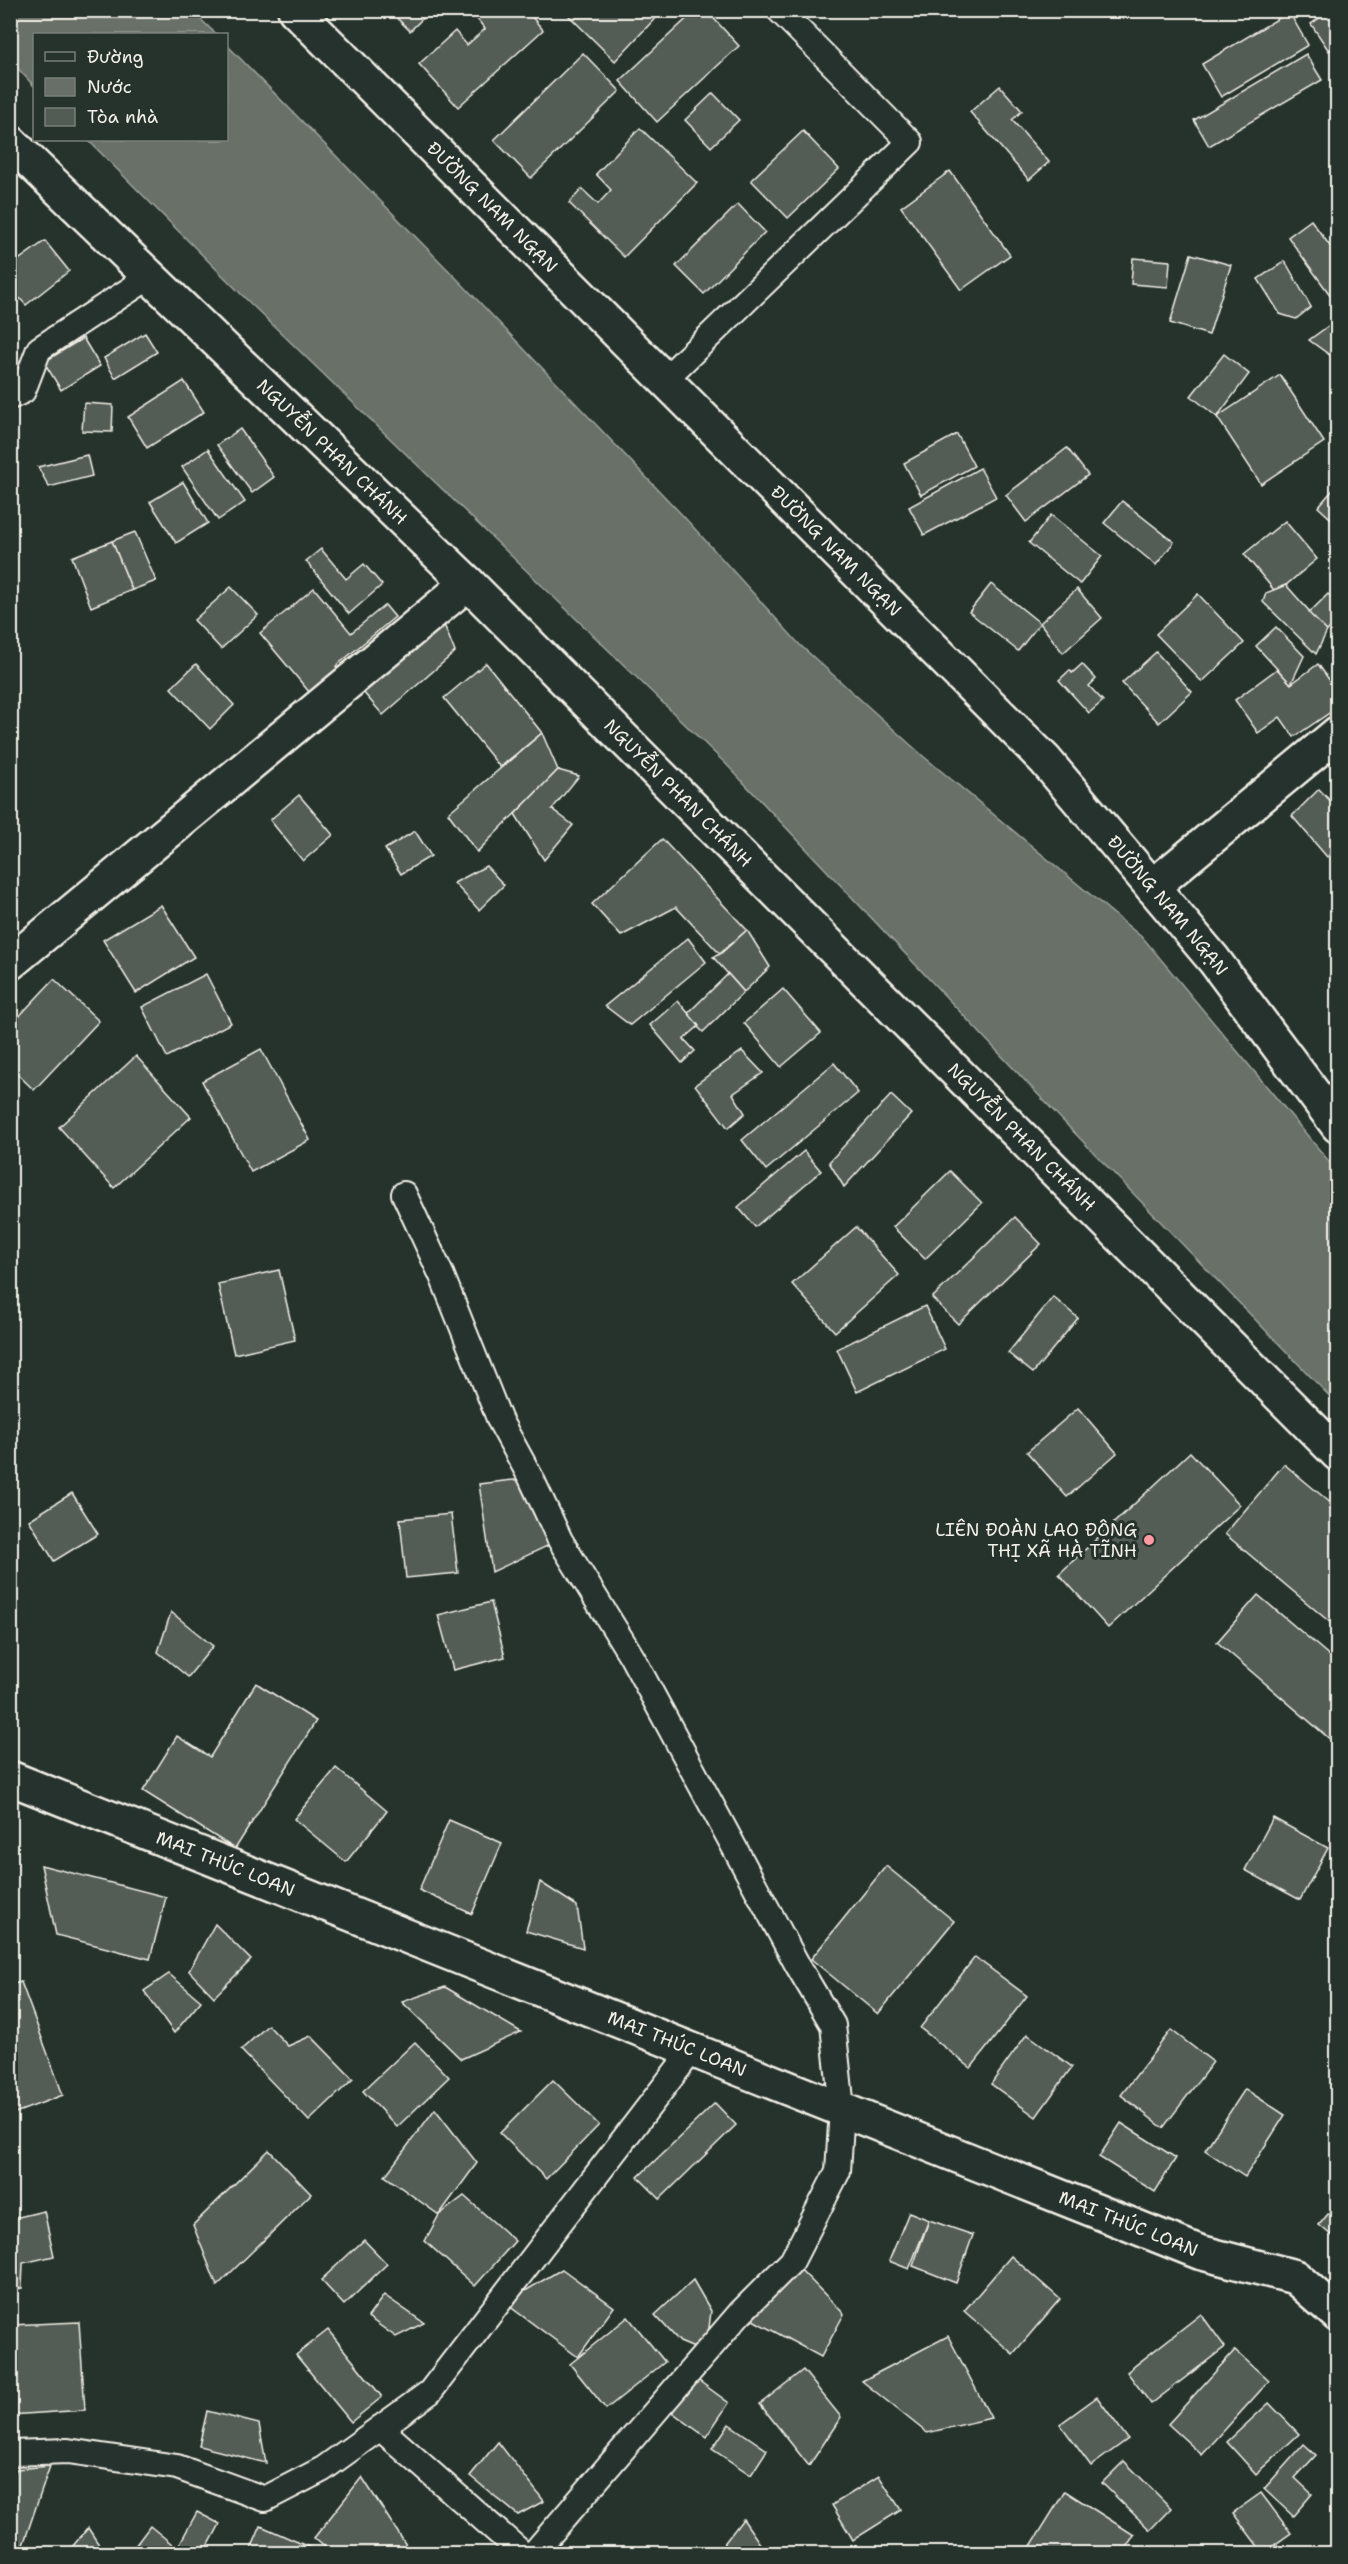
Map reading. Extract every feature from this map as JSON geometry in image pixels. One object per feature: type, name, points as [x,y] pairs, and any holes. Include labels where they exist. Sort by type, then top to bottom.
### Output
[{"type":"street","name":"ĐƯỜNG NAM NGẠN","points":[[300,12],[1045,760],[1214,960],[1338,1126]]},
{"type":"street","name":"NGUYỄN PHAN CHÁNH","points":[[10,142],[468,583],[1338,1454]]},
{"type":"street","points":[[12,956],[468,583]]},
{"type":"street","points":[[1152,887],[1338,733]]},
{"type":"street","name":"MAI THÚC LOAN","points":[[10,1778],[1199,2252],[1295,2277],[1338,2315]]},
{"type":"lane","points":[[664,380],[910,142],[779,10]]},
{"type":"lane","points":[[10,397],[22,391],[39,349],[151,276]]},
{"type":"lane","points":[[404,1194],[442,1276],[500,1421],[531,1478],[560,1540],[632,1657],[798,1966],[833,2025],[842,2109],[838,2171],[792,2261],[740,2313],[533,2553]]},
{"type":"lane","points":[[10,2452],[68,2451],[177,2467],[265,2499],[323,2469],[430,2392],[693,2049]]},
{"type":"lane","points":[[380,2428],[523,2553]]},
{"type":"water","points":[[10,11],[192,11],[215,33],[33,33],[33,85],[11,61]]},
{"type":"water","points":[[228,46],[463,285],[685,518],[800,645],[923,756],[1144,939],[1337,1171],[1337,1404],[1066,1124],[726,764],[246,299],[89,141],[228,141]]},
{"type":"building","points":[[389,10],[431,10],[410,31]]},
{"type":"building","points":[[470,10],[526,10],[543,30],[458,107],[419,64],[455,31],[467,45],[485,29]]},
{"type":"building","points":[[563,10],[663,10],[615,61]]},
{"type":"building","points":[[696,10],[706,10],[739,46],[657,122],[620,81]]},
{"type":"building","points":[[1331,10],[1338,10],[1338,45],[1329,51],[1311,24]]},
{"type":"building","points":[[1289,12],[1308,45],[1221,97],[1202,64]]},
{"type":"building","points":[[583,53],[620,91],[531,178],[494,140]]},
{"type":"building","points":[[1306,54],[1322,80],[1209,146],[1194,120]]},
{"type":"building","points":[[1000,86],[1022,111],[1012,120],[1049,162],[1029,180],[970,112]]},
{"type":"building","points":[[713,93],[739,120],[711,147],[685,120]]},
{"type":"building","points":[[640,128],[697,183],[624,257],[569,203],[582,189],[598,204],[611,190],[596,174]]},
{"type":"building","points":[[803,131],[839,169],[788,218],[751,180]]},
{"type":"building","points":[[950,171],[1010,255],[961,290],[901,207]]},
{"type":"building","points":[[738,204],[765,232],[704,294],[676,266]]},
{"type":"building","points":[[1311,220],[1338,257],[1336,303],[1288,237]]},
{"type":"building","points":[[45,241],[69,271],[26,305],[10,288],[10,266]]},
{"type":"building","points":[[1191,254],[1231,265],[1209,335],[1170,323]]},
{"type":"building","points":[[1133,258],[1170,261],[1168,287],[1131,284]]},
{"type":"building","points":[[1285,261],[1311,307],[1296,319],[1280,314],[1258,279]]},
{"type":"building","points":[[1338,319],[1338,361],[1309,340]]},
{"type":"building","points":[[145,333],[157,352],[115,378],[104,358]]},
{"type":"building","points":[[83,338],[100,366],[61,390],[44,362]]},
{"type":"building","points":[[1224,354],[1249,374],[1217,417],[1191,396]]},
{"type":"building","points":[[1280,375],[1324,442],[1261,484],[1217,417]]},
{"type":"building","points":[[184,381],[204,412],[147,448],[128,417]]},
{"type":"building","points":[[84,403],[113,405],[112,432],[82,431]]},
{"type":"building","points":[[240,429],[274,477],[252,493],[217,445]]},
{"type":"building","points":[[957,434],[974,466],[921,495],[904,463]]},
{"type":"building","points":[[1067,448],[1088,475],[1026,522],[1006,495]]},
{"type":"building","points":[[208,449],[245,502],[218,520],[182,467]]},
{"type":"building","points":[[87,455],[92,476],[49,487],[38,467]]},
{"type":"building","points":[[980,468],[996,497],[924,535],[909,507]]},
{"type":"building","points":[[183,482],[208,523],[176,543],[150,502]]},
{"type":"building","points":[[1338,484],[1338,525],[1318,507]]},
{"type":"building","points":[[1122,501],[1174,542],[1156,565],[1104,523]]},
{"type":"building","points":[[1051,515],[1102,556],[1080,584],[1029,543]]},
{"type":"building","points":[[1285,521],[1317,559],[1286,585],[1274,590],[1244,554]]},
{"type":"building","points":[[135,532],[156,581],[132,590],[112,541]]},
{"type":"building","points":[[112,541],[132,590],[91,607],[72,557]]},
{"type":"building","points":[[321,549],[346,579],[364,564],[382,585],[349,614],[306,561]]},
{"type":"building","points":[[991,584],[1040,623],[1018,651],[969,612]]},
{"type":"building","points":[[1286,585],[1327,631],[1316,654],[1263,602],[1266,593]]},
{"type":"building","points":[[231,587],[258,615],[221,649],[194,620]]},
{"type":"building","points":[[314,588],[351,633],[385,605],[395,617],[336,666],[344,676],[315,699],[260,633]]},
{"type":"building","points":[[1077,589],[1102,618],[1063,653],[1040,623]]},
{"type":"building","points":[[1198,594],[1244,643],[1202,682],[1156,634]]},
{"type":"building","points":[[1328,594],[1338,603],[1338,620],[1327,631],[1309,613]]},
{"type":"building","points":[[443,622],[455,652],[383,715],[363,692]]},
{"type":"building","points":[[1276,627],[1304,656],[1291,684],[1256,646]]},
{"type":"building","points":[[1156,652],[1192,692],[1159,723],[1122,683]]},
{"type":"building","points":[[486,663],[542,733],[500,767],[444,698]]},
{"type":"building","points":[[196,664],[234,705],[210,729],[171,688]]},
{"type":"building","points":[[1082,664],[1096,679],[1089,686],[1103,701],[1089,713],[1059,680],[1070,670],[1072,673]]},
{"type":"building","points":[[1318,664],[1338,692],[1338,707],[1294,737],[1280,717],[1258,733],[1235,700],[1277,669],[1291,684]]},
{"type":"building","points":[[542,733],[558,770],[477,852],[448,813]]},
{"type":"building","points":[[558,770],[579,776],[552,809],[573,825],[544,860],[515,814]]},
{"type":"building","points":[[1319,789],[1338,809],[1338,847],[1327,857],[1292,816]]},
{"type":"building","points":[[299,795],[333,835],[303,861],[270,820]]},
{"type":"building","points":[[415,831],[431,856],[401,874],[385,849]]},
{"type":"building","points":[[662,839],[747,930],[720,954],[676,907],[621,936],[592,904]]},
{"type":"building","points":[[486,866],[504,885],[479,910],[454,883]]},
{"type":"building","points":[[161,905],[194,957],[136,993],[103,940]]},
{"type":"building","points":[[747,930],[770,967],[744,992],[713,957],[720,954]]},
{"type":"building","points":[[688,938],[706,962],[630,1025],[605,1006]]},
{"type":"building","points":[[206,974],[231,1023],[167,1057],[142,1007]]},
{"type":"building","points":[[728,974],[744,992],[703,1032],[686,1015]]},
{"type":"building","points":[[54,979],[99,1021],[34,1090],[10,1067],[10,1026]]},
{"type":"building","points":[[783,989],[821,1033],[781,1067],[744,1023]]},
{"type":"building","points":[[678,1001],[699,1026],[684,1039],[695,1051],[682,1063],[650,1025]]},
{"type":"building","points":[[261,1049],[310,1140],[251,1172],[202,1081]]},
{"type":"building","points":[[742,1051],[763,1073],[733,1094],[745,1113],[728,1128],[695,1085]]},
{"type":"building","points":[[136,1056],[191,1117],[114,1188],[59,1127]]},
{"type":"building","points":[[834,1063],[858,1093],[766,1170],[742,1140]]},
{"type":"building","points":[[891,1095],[911,1114],[844,1187],[829,1162]]},
{"type":"building","points":[[804,1151],[821,1171],[755,1227],[738,1207]]},
{"type":"building","points":[[950,1171],[982,1203],[925,1259],[893,1227]]},
{"type":"building","points":[[1015,1217],[1041,1244],[958,1324],[932,1298]]},
{"type":"building","points":[[856,1227],[899,1275],[835,1332],[792,1284]]},
{"type":"building","points":[[279,1270],[295,1340],[234,1354],[218,1284]]},
{"type":"building","points":[[1053,1297],[1078,1318],[1033,1373],[1008,1353]]},
{"type":"building","points":[[925,1306],[945,1349],[857,1392],[837,1349]]},
{"type":"building","points":[[1078,1408],[1117,1453],[1067,1497],[1027,1452]]},
{"type":"building","name":"LIÊN ĐOÀN LAO ĐỘNG THỊ XÃ HÀ TĨNH","points":[[1190,1452],[1240,1505],[1108,1628],[1059,1574]]},
{"type":"building","points":[[1284,1464],[1338,1509],[1338,1629],[1225,1534]]},
{"type":"building","points":[[531,1478],[560,1540],[492,1572],[479,1484]]},
{"type":"building","points":[[72,1493],[98,1534],[54,1561],[29,1520]]},
{"type":"building","points":[[451,1514],[458,1573],[406,1578],[400,1519]]},
{"type":"building","points":[[1258,1595],[1338,1663],[1338,1746],[1217,1642]]},
{"type":"building","points":[[491,1602],[505,1657],[453,1670],[438,1615]]},
{"type":"building","points":[[171,1612],[213,1646],[188,1677],[158,1652]]},
{"type":"building","points":[[256,1683],[316,1721],[235,1849],[143,1791],[177,1736],[210,1757]]},
{"type":"building","points":[[336,1768],[387,1811],[346,1862],[294,1819]]},
{"type":"building","points":[[1273,1818],[1328,1848],[1300,1900],[1245,1870]]},
{"type":"building","points":[[449,1820],[502,1843],[472,1914],[419,1890]]},
{"type":"building","points":[[41,1865],[166,1897],[150,1959],[56,1935]]},
{"type":"building","points":[[886,1866],[954,1921],[878,2014],[811,1959]]},
{"type":"building","points":[[540,1882],[577,1906],[583,1948],[526,1931]]},
{"type":"building","points":[[215,1924],[251,1960],[214,1997],[189,1971]]},
{"type":"building","points":[[975,1957],[1027,1996],[971,2068],[920,2028]]},
{"type":"building","points":[[169,1974],[201,2001],[174,2033],[144,1991]]},
{"type":"building","points":[[21,1982],[63,2095],[10,2115],[10,1985]]},
{"type":"building","points":[[445,1987],[521,2032],[461,2059],[402,2002]]},
{"type":"building","points":[[268,2025],[288,2046],[311,2036],[353,2079],[309,2121],[241,2050]]},
{"type":"building","points":[[1171,2030],[1213,2062],[1163,2128],[1121,2095]]},
{"type":"building","points":[[1027,2034],[1072,2067],[1036,2117],[991,2084]]},
{"type":"building","points":[[415,2042],[449,2077],[397,2127],[363,2091]]},
{"type":"building","points":[[553,2080],[599,2125],[546,2179],[500,2133]]},
{"type":"building","points":[[1245,2089],[1285,2115],[1245,2177],[1205,2150]]},
{"type":"building","points":[[715,2103],[736,2125],[660,2199],[638,2177]]},
{"type":"building","points":[[435,2109],[477,2163],[439,2215],[385,2176]]},
{"type":"building","points":[[1121,2123],[1176,2158],[1155,2192],[1099,2157]]},
{"type":"building","points":[[269,2150],[311,2194],[217,2286],[193,2225]]},
{"type":"building","points":[[464,2196],[515,2241],[475,2286],[425,2241],[439,2215]]},
{"type":"building","points":[[1338,2202],[1338,2241],[1319,2225]]},
{"type":"building","points":[[44,2211],[54,2256],[23,2263],[22,2288],[10,2290],[10,2219]]},
{"type":"building","points":[[909,2212],[929,2220],[909,2269],[889,2261]]},
{"type":"building","points":[[929,2220],[973,2235],[956,2283],[913,2266]]},
{"type":"building","points":[[364,2240],[387,2264],[344,2305],[321,2280]]},
{"type":"building","points":[[1011,2256],[1060,2299],[1013,2354],[964,2311]]},
{"type":"building","points":[[792,2261],[844,2314],[821,2357],[740,2313]]},
{"type":"building","points":[[562,2269],[614,2307],[578,2357],[505,2303]]},
{"type":"building","points":[[693,2280],[711,2311],[706,2353],[680,2342],[655,2315]]},
{"type":"building","points":[[384,2295],[424,2323],[396,2337],[368,2317]]},
{"type":"building","points":[[1201,2314],[1225,2347],[1151,2404],[1127,2372]]},
{"type":"building","points":[[628,2317],[665,2362],[606,2409],[570,2364]]},
{"type":"building","points":[[79,2322],[85,2410],[10,2415],[10,2325]]},
{"type":"building","points":[[328,2330],[382,2397],[351,2422],[296,2355]]},
{"type":"building","points":[[948,2336],[991,2418],[927,2433],[862,2381]]},
{"type":"building","points":[[1235,2350],[1269,2381],[1202,2455],[1168,2424]]},
{"type":"building","points":[[803,2370],[841,2417],[809,2466],[760,2404]]},
{"type":"building","points":[[695,2378],[729,2403],[706,2437],[672,2412]]},
{"type":"building","points":[[1097,2397],[1128,2439],[1091,2466],[1060,2424]]},
{"type":"building","points":[[1269,2403],[1299,2434],[1256,2474],[1227,2442]]},
{"type":"building","points":[[207,2411],[259,2424],[266,2463],[199,2446]]},
{"type":"building","points":[[729,2424],[767,2450],[751,2475],[712,2449]]},
{"type":"building","points":[[498,2442],[544,2501],[518,2515],[470,2476]]},
{"type":"building","points":[[1304,2444],[1316,2455],[1295,2478],[1312,2494],[1293,2516],[1264,2489]]},
{"type":"building","points":[[1124,2461],[1171,2508],[1150,2530],[1102,2483]]},
{"type":"building","points":[[50,2466],[20,2554],[10,2554],[10,2487],[16,2469]]},
{"type":"building","points":[[879,2476],[901,2510],[853,2540],[832,2505]]},
{"type":"building","points":[[362,2477],[406,2545],[400,2554],[333,2554],[314,2538]]},
{"type":"building","points":[[1065,2491],[1134,2535],[1122,2554],[1026,2554]]},
{"type":"building","points":[[1261,2493],[1291,2533],[1263,2553],[1233,2513]]},
{"type":"building","points":[[197,2512],[220,2524],[204,2554],[174,2554]]},
{"type":"building","points":[[743,2519],[767,2554],[716,2554]]},
{"type":"building","points":[[150,2526],[172,2544],[164,2554],[129,2554]]},
{"type":"building","points":[[261,2526],[325,2554],[249,2554]]},
{"type":"building","points":[[88,2528],[105,2554],[66,2554]]},
{"type":"place","name":"LIÊN ĐOÀN LAO ĐỘNG THỊ XÃ HÀ TĨNH","points":[[1149,1540]]}]
